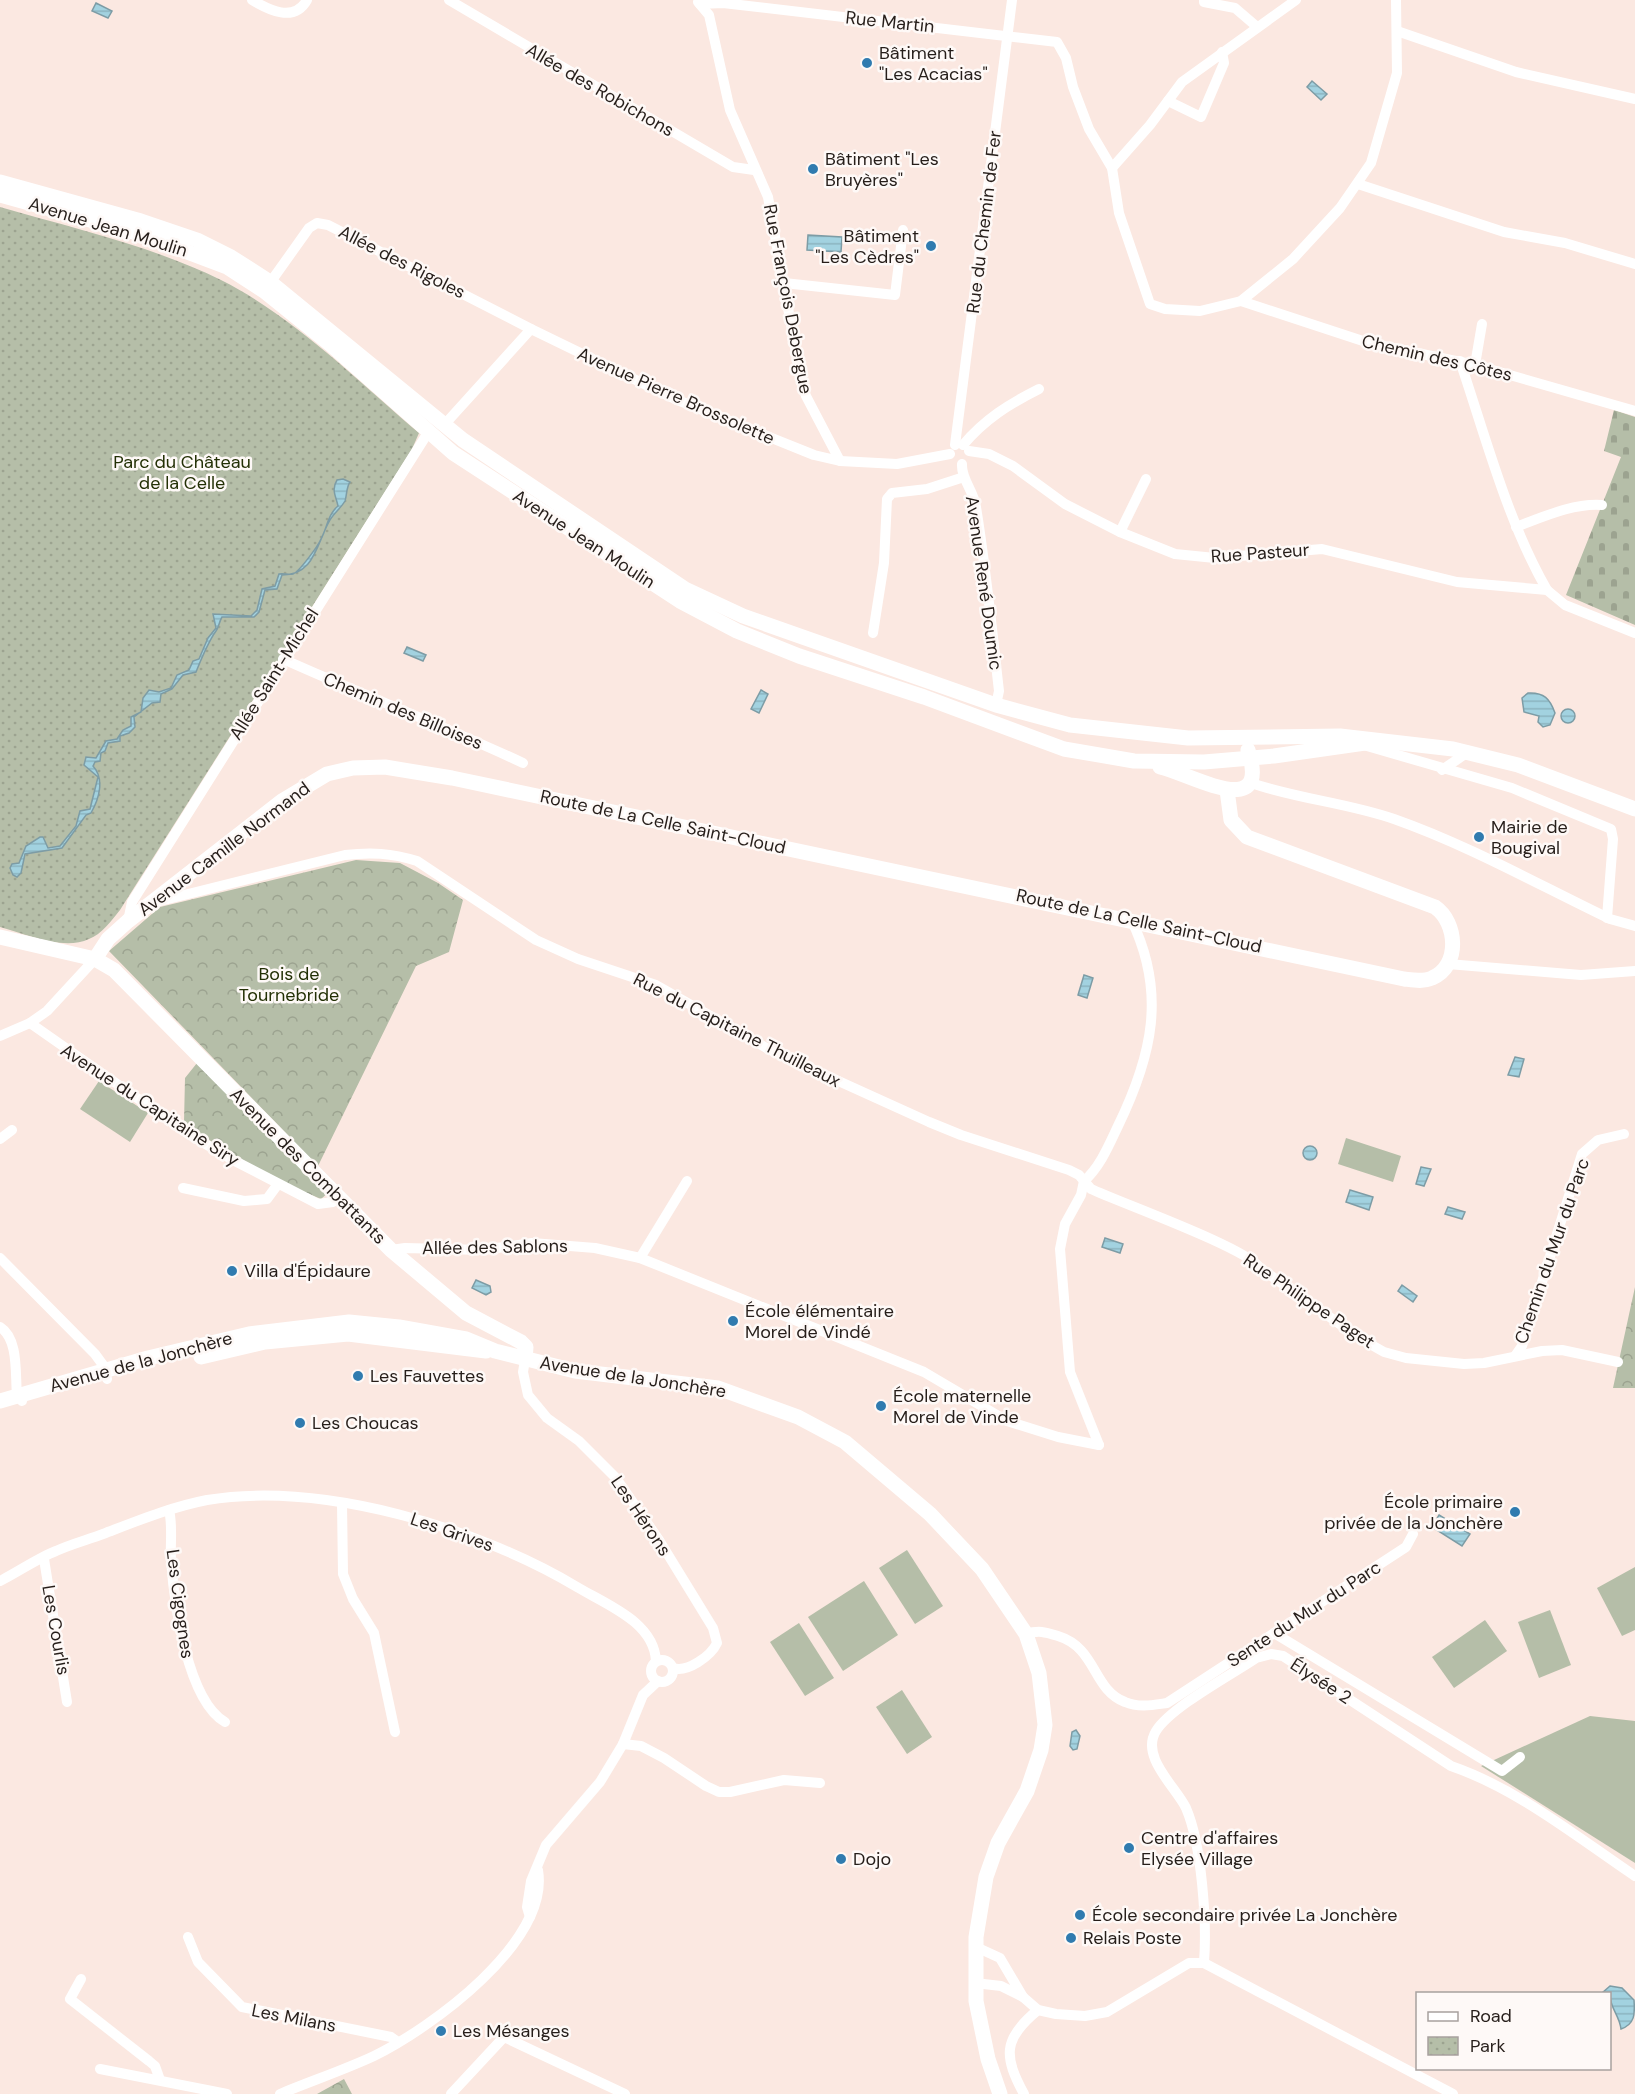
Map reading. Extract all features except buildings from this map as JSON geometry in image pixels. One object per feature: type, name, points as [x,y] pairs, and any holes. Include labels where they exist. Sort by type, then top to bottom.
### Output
[{"type":"street","points":[[252,0],[274,14],[291,12],[304,5],[307,0]]},
{"type":"street","name":"Allée des Robichons","points":[[449,0],[733,167],[754,170]]},
{"type":"street","name":"Rue du Chemin de Fer","points":[[959,449],[1012,0]]},
{"type":"street","points":[[1204,0],[1204,3],[1234,8],[1256,26]]},
{"type":"street","points":[[1296,0],[1256,26],[1182,82],[1112,168],[1119,213],[1150,304],[1200,311],[1241,301],[1293,259],[1340,208],[1371,163],[1396,73],[1396,0]]},
{"type":"street","name":"Rue François Debergue","points":[[698,2],[710,15],[730,110],[754,170],[768,196],[801,380],[806,396],[840,461]]},
{"type":"street","name":"Rue Martin","points":[[698,2],[1057,42],[1066,58],[1072,87],[1089,129],[1112,168]]},
{"type":"street","points":[[1397,31],[1516,72],[1635,99]]},
{"type":"street","points":[[1168,101],[1201,117],[1224,63],[1222,52]]},
{"type":"street","name":"Avenue Jean Moulin","points":[[0,182],[141,221],[197,240],[231,257],[453,453],[651,583],[737,631],[1064,749],[1134,761],[1226,760],[1252,770]]},
{"type":"street","points":[[1358,184],[1408,202],[1504,231],[1565,243],[1635,264]]},
{"type":"street","name":"Avenue Jean Moulin","points":[[0,195],[137,233],[227,267],[267,287],[463,440],[597,532],[685,589],[753,620],[996,705],[1070,725],[1124,733],[1224,740],[1340,736],[1468,752],[1518,765],[1635,809]]},
{"type":"street","name":"Allée des Rigoles","points":[[267,287],[309,228],[317,223],[328,225],[531,329]]},
{"type":"street","points":[[784,283],[895,295],[903,230]]},
{"type":"street","name":"Chemin des Côtes","points":[[1241,301],[1369,343],[1475,364],[1635,411]]},
{"type":"street","points":[[1475,364],[1482,324]]},
{"type":"street","points":[[445,424],[531,329]]},
{"type":"street","name":"Avenue Pierre Brossolette","points":[[531,329],[675,399],[786,445],[840,461],[897,464],[959,449]]},
{"type":"street","points":[[1460,361],[1516,526],[1530,560],[1547,590],[1565,605],[1635,633]]},
{"type":"street","points":[[959,449],[975,430],[1003,407],[1039,389]]},
{"type":"street","name":"Allée Saint-Michel","points":[[128,921],[132,902],[283,659],[429,431]]},
{"type":"street","name":"Avenue René Doumic","points":[[959,449],[953,462],[962,464],[964,477],[973,492],[981,536],[999,691],[996,705]]},
{"type":"street","name":"Rue Pasteur","points":[[959,449],[989,454],[1013,466],[1065,504],[1120,532],[1175,554],[1215,558],[1322,549],[1457,582],[1547,590]]},
{"type":"street","points":[[873,633],[884,563],[887,499],[892,493],[927,489],[964,477]]},
{"type":"street","points":[[1120,532],[1146,479]]},
{"type":"street","points":[[1516,526],[1590,504],[1602,505]]},
{"type":"street","name":"Chemin des Billoises","points":[[283,659],[347,688],[414,713],[523,763]]},
{"type":"street","points":[[1204,739],[1204,783]]},
{"type":"street","points":[[1245,739],[1252,770],[1277,792],[1391,818],[1427,832],[1607,918],[1635,926]]},
{"type":"street","points":[[1134,761],[1175,771],[1227,790],[1240,789],[1252,770],[1274,756],[1380,741]]},
{"type":"street","points":[[1360,744],[1442,770],[1512,788],[1611,829],[1613,839],[1607,918]]},
{"type":"street","points":[[1442,770],[1468,752]]},
{"type":"street","name":"Avenue Camille Normand","points":[[95,959],[108,939],[128,921],[282,801],[327,774],[353,768],[385,767],[413,770],[512,790]]},
{"type":"street","name":"Route de La Celle Saint-Cloud","points":[[512,790],[1131,919],[1404,979],[1420,981],[1432,978],[1448,963]]},
{"type":"street","points":[[1227,790],[1231,820],[1247,837],[1435,907],[1444,913],[1451,925],[1452,938],[1448,963],[1546,974],[1600,975],[1635,971]]},
{"type":"street","name":"Rue du Capitaine Thuilleaux","points":[[155,902],[345,855],[368,852],[399,855],[417,861],[536,940],[578,959],[656,986],[770,1050],[883,1101],[961,1135],[1069,1170],[1084,1181]]},
{"type":"street","points":[[1084,1181],[1093,1174],[1119,1125],[1138,1082],[1148,1051],[1152,1002],[1140,938],[1131,919]]},
{"type":"street","points":[[0,937],[95,959],[47,1011],[30,1023],[0,1036]]},
{"type":"street","name":"Avenue des Combattants","points":[[95,959],[114,970],[391,1250],[466,1313],[521,1342],[526,1347],[525,1360]]},
{"type":"street","name":"Avenue du Capitaine Siry","points":[[30,1023],[183,1130],[278,1184],[318,1204],[333,1202],[339,1197]]},
{"type":"street","points":[[0,1139],[12,1130]]},
{"type":"street","name":"Chemin du Mur du Parc","points":[[1515,1356],[1522,1346],[1582,1154],[1598,1140],[1624,1134]]},
{"type":"street","points":[[640,1258],[687,1181]]},
{"type":"street","name":"Rue Philippe Paget","points":[[1084,1181],[1091,1189],[1201,1235],[1256,1262],[1260,1268],[1329,1317],[1384,1352],[1438,1363],[1484,1363],[1515,1356],[1562,1350],[1618,1362]]},
{"type":"street","name":"Allée des Sablons","points":[[391,1250],[405,1248],[483,1250],[532,1243],[595,1248],[640,1258],[924,1372],[1007,1421],[1058,1437],[1099,1445],[1071,1372],[1061,1272],[1060,1249],[1065,1224],[1081,1195],[1084,1181]]},
{"type":"street","points":[[183,1188],[244,1201],[267,1199],[278,1184]]},
{"type":"street","points":[[0,1258],[95,1354],[106,1375]]},
{"type":"street","name":"Avenue de la Jonchère","points":[[0,1401],[20,1398],[106,1375],[249,1334],[349,1322],[433,1332],[466,1339],[525,1360],[575,1371],[718,1388],[768,1405],[827,1431],[899,1485],[982,1569],[1026,1634],[1044,1701],[1041,1750],[1028,1791],[998,1844],[986,1877],[976,1947],[975,1983],[988,2059],[1000,2094]]},
{"type":"street","points":[[0,1327],[9,1333],[12,1342],[20,1398]]},
{"type":"street","name":"Les Hérons","points":[[525,1360],[523,1372],[528,1395],[547,1418],[588,1449],[616,1478],[713,1628],[717,1643],[711,1651],[686,1669],[673,1668]]},
{"type":"street","name":"Avenue de la Jonchère","points":[[0,1410],[20,1398]]},
{"type":"street","name":"Les Grives","points":[[169,1510],[206,1500],[232,1497],[303,1498],[342,1503],[417,1518],[499,1548],[558,1575],[641,1628],[653,1644],[656,1661]]},
{"type":"street","points":[[342,1503],[343,1574],[353,1599],[374,1633],[395,1732]]},
{"type":"street","points":[[0,1581],[44,1559],[53,1552],[169,1510]]},
{"type":"street","name":"Les Cigognes","points":[[169,1510],[173,1580],[189,1666],[202,1699],[216,1717],[225,1722]]},
{"type":"street","name":"Sente du Mur du Parc","points":[[1026,1634],[1039,1630],[1066,1639],[1082,1649],[1111,1694],[1124,1702],[1147,1705],[1167,1703],[1406,1547],[1413,1534]]},
{"type":"street","name":"Les Courlis","points":[[44,1559],[66,1702]]},
{"type":"street","points":[[1274,1633],[1502,1771],[1520,1757]]},
{"type":"street","name":"Élysée 2","points":[[1204,1963],[1202,1898],[1196,1841],[1186,1808],[1155,1761],[1152,1741],[1156,1731],[1171,1716],[1256,1658],[1271,1654],[1283,1656],[1451,1766],[1474,1774],[1515,1797],[1635,1876]]},
{"type":"street","points":[[280,2094],[373,2056],[398,2042],[477,1984],[523,1934],[536,1908],[540,1883],[538,1870],[546,1845],[587,1800],[623,1744],[643,1695],[658,1681],[669,1679],[673,1668],[668,1661],[656,1661],[651,1672],[658,1681]]},
{"type":"street","points":[[623,1744],[641,1746],[719,1792],[730,1792],[784,1780],[820,1783]]},
{"type":"street","name":"Les Milans","points":[[188,1937],[198,1962],[242,2007],[391,2037],[398,2042]]},
{"type":"street","points":[[976,1947],[988,1950],[1000,1958],[1023,1997]]},
{"type":"street","points":[[975,1983],[1001,1986],[1023,1997],[1038,2010],[1085,2016],[1107,2012],[1189,1963],[1204,1963],[1453,2094]]},
{"type":"street","points":[[81,1979],[70,1999],[155,2066],[160,2080]]},
{"type":"street","points":[[1024,2094],[1012,2072],[1008,2054],[1013,2036],[1038,2010]]},
{"type":"street","points":[[451,2094],[504,2037],[625,2094]]},
{"type":"street","points":[[100,2069],[227,2094]]},
{"type":"green space","name":"Parc du Château de la Celle","points":[[0,207],[140,247],[221,280],[274,312],[324,350],[419,433],[412,449],[120,910],[98,934],[79,942],[44,940],[0,927]]},
{"type":"green space","points":[[1614,410],[1635,417],[1635,625],[1566,595],[1621,457],[1604,451]]},
{"type":"green space","name":"Bois de Tournebride","points":[[356,860],[400,863],[438,883],[463,900],[449,952],[416,966],[318,1166],[109,951],[160,907]]},
{"type":"green space","points":[[197,1063],[329,1192],[321,1199],[304,1192],[254,1167],[191,1129],[184,1122],[185,1078]]},
{"type":"green space","points":[[99,1081],[148,1113],[130,1142],[80,1109]]},
{"type":"green space","points":[[1346,1138],[1401,1156],[1393,1182],[1338,1164]]},
{"type":"green space","points":[[1635,1287],[1635,1388],[1613,1388]]},
{"type":"green space","points":[[907,1550],[943,1606],[915,1624],[879,1568]]},
{"type":"green space","points":[[1635,1567],[1635,1630],[1622,1636],[1597,1588]]},
{"type":"green space","points":[[864,1581],[898,1635],[843,1671],[808,1617]]},
{"type":"green space","points":[[1550,1610],[1571,1665],[1539,1678],[1518,1622]]},
{"type":"green space","points":[[1485,1620],[1507,1651],[1454,1688],[1432,1657]]},
{"type":"green space","points":[[799,1623],[834,1678],[805,1696],[770,1642]]},
{"type":"green space","points":[[902,1690],[932,1737],[907,1754],[876,1707]]},
{"type":"green space","points":[[1590,1716],[1635,1721],[1635,1863],[1481,1766]]},
{"type":"green space","points":[[344,2079],[352,2094],[317,2094]]},
{"type":"water","points":[[96,3],[112,11],[108,18],[92,11]]},
{"type":"water","points":[[1312,81],[1327,94],[1321,100],[1307,87]]},
{"type":"water","points":[[808,235],[842,237],[841,252],[807,250]]},
{"type":"water","points":[[343,479],[350,482],[345,501],[324,531],[332,513],[338,506],[334,490],[337,480]]},
{"type":"water","points":[[322,537],[308,564],[295,573],[308,558]]},
{"type":"water","points":[[279,574],[288,574],[282,575],[277,589],[265,590],[259,612],[254,617],[222,617],[196,672],[183,675],[172,689],[161,694],[160,702],[152,703],[141,712],[143,698],[149,690],[159,692],[171,688],[177,675],[189,670],[193,661],[199,659],[208,638],[216,628],[213,614],[251,616],[257,610],[262,589],[275,586]]},
{"type":"water","points":[[407,647],[426,655],[423,661],[404,653]]},
{"type":"water","points":[[761,690],[768,694],[759,713],[751,709]]},
{"type":"water","points":[[1528,693],[1542,695],[1551,704],[1555,713],[1550,725],[1543,727],[1538,722],[1539,716],[1524,712],[1522,698]]},
{"type":"water","points":[[1568,709],[1573,711],[1575,716],[1573,721],[1568,723],[1563,721],[1561,716],[1563,711]]},
{"type":"water","points":[[139,713],[134,717],[135,727],[129,733],[120,736],[120,741],[108,743],[105,751],[101,753],[100,761],[95,762],[93,766],[99,777],[100,789],[91,813],[86,815],[62,848],[25,854],[21,873],[17,877],[13,875],[10,868],[12,864],[19,863],[26,846],[43,837],[48,848],[60,846],[76,826],[80,811],[90,809],[98,777],[84,765],[86,757],[96,758],[106,741],[117,739],[123,730],[131,726],[131,717]]},
{"type":"water","points":[[1084,975],[1093,978],[1087,998],[1078,995]]},
{"type":"water","points":[[1515,1057],[1524,1059],[1519,1077],[1508,1075]]},
{"type":"water","points":[[1307,1146],[1313,1146],[1317,1153],[1313,1160],[1307,1160],[1303,1156],[1303,1150]]},
{"type":"water","points":[[1421,1167],[1431,1169],[1424,1186],[1416,1184]]},
{"type":"water","points":[[1350,1190],[1373,1197],[1369,1210],[1346,1202]]},
{"type":"water","points":[[1448,1207],[1465,1212],[1462,1219],[1445,1214]]},
{"type":"water","points":[[1105,1238],[1123,1244],[1120,1253],[1102,1247]]},
{"type":"water","points":[[476,1280],[490,1286],[491,1292],[486,1295],[472,1288]]},
{"type":"water","points":[[1402,1285],[1417,1296],[1413,1302],[1398,1291]]},
{"type":"water","points":[[1439,1515],[1470,1534],[1462,1546],[1432,1527]]},
{"type":"water","points":[[1076,1730],[1080,1736],[1077,1749],[1073,1750],[1070,1746],[1072,1732]]},
{"type":"water","points":[[1610,1986],[1622,1988],[1634,2000],[1633,2018],[1626,2027],[1621,2029],[1611,2004],[1611,1992],[1603,1992]]},
{"type":"place","name":"Bâtiment \"Les Acacias\"","points":[[867,63]]},
{"type":"place","name":"Bâtiment \"Les Bruyères\"","points":[[813,169]]},
{"type":"place","name":"Bâtiment \"Les Cèdres\"","points":[[931,246]]},
{"type":"place","name":"Mairie de Bougival","points":[[1479,837]]},
{"type":"place","name":"Villa d'Épidaure","points":[[232,1271]]},
{"type":"place","name":"École élémentaire Morel de Vindé","points":[[733,1321]]},
{"type":"place","name":"Les Fauvettes","points":[[358,1376]]},
{"type":"place","name":"École maternelle Morel de Vinde","points":[[881,1406]]},
{"type":"place","name":"Les Choucas","points":[[300,1423]]},
{"type":"place","name":"École primaire privée de la Jonchère","points":[[1515,1512]]},
{"type":"place","name":"Centre d'affaires Elysée Village","points":[[1129,1848]]},
{"type":"place","name":"Dojo","points":[[841,1859]]},
{"type":"place","name":"École secondaire privée La Jonchère","points":[[1080,1915]]},
{"type":"place","name":"Relais Poste","points":[[1071,1938]]},
{"type":"place","name":"Les Mésanges","points":[[441,2031]]}]
